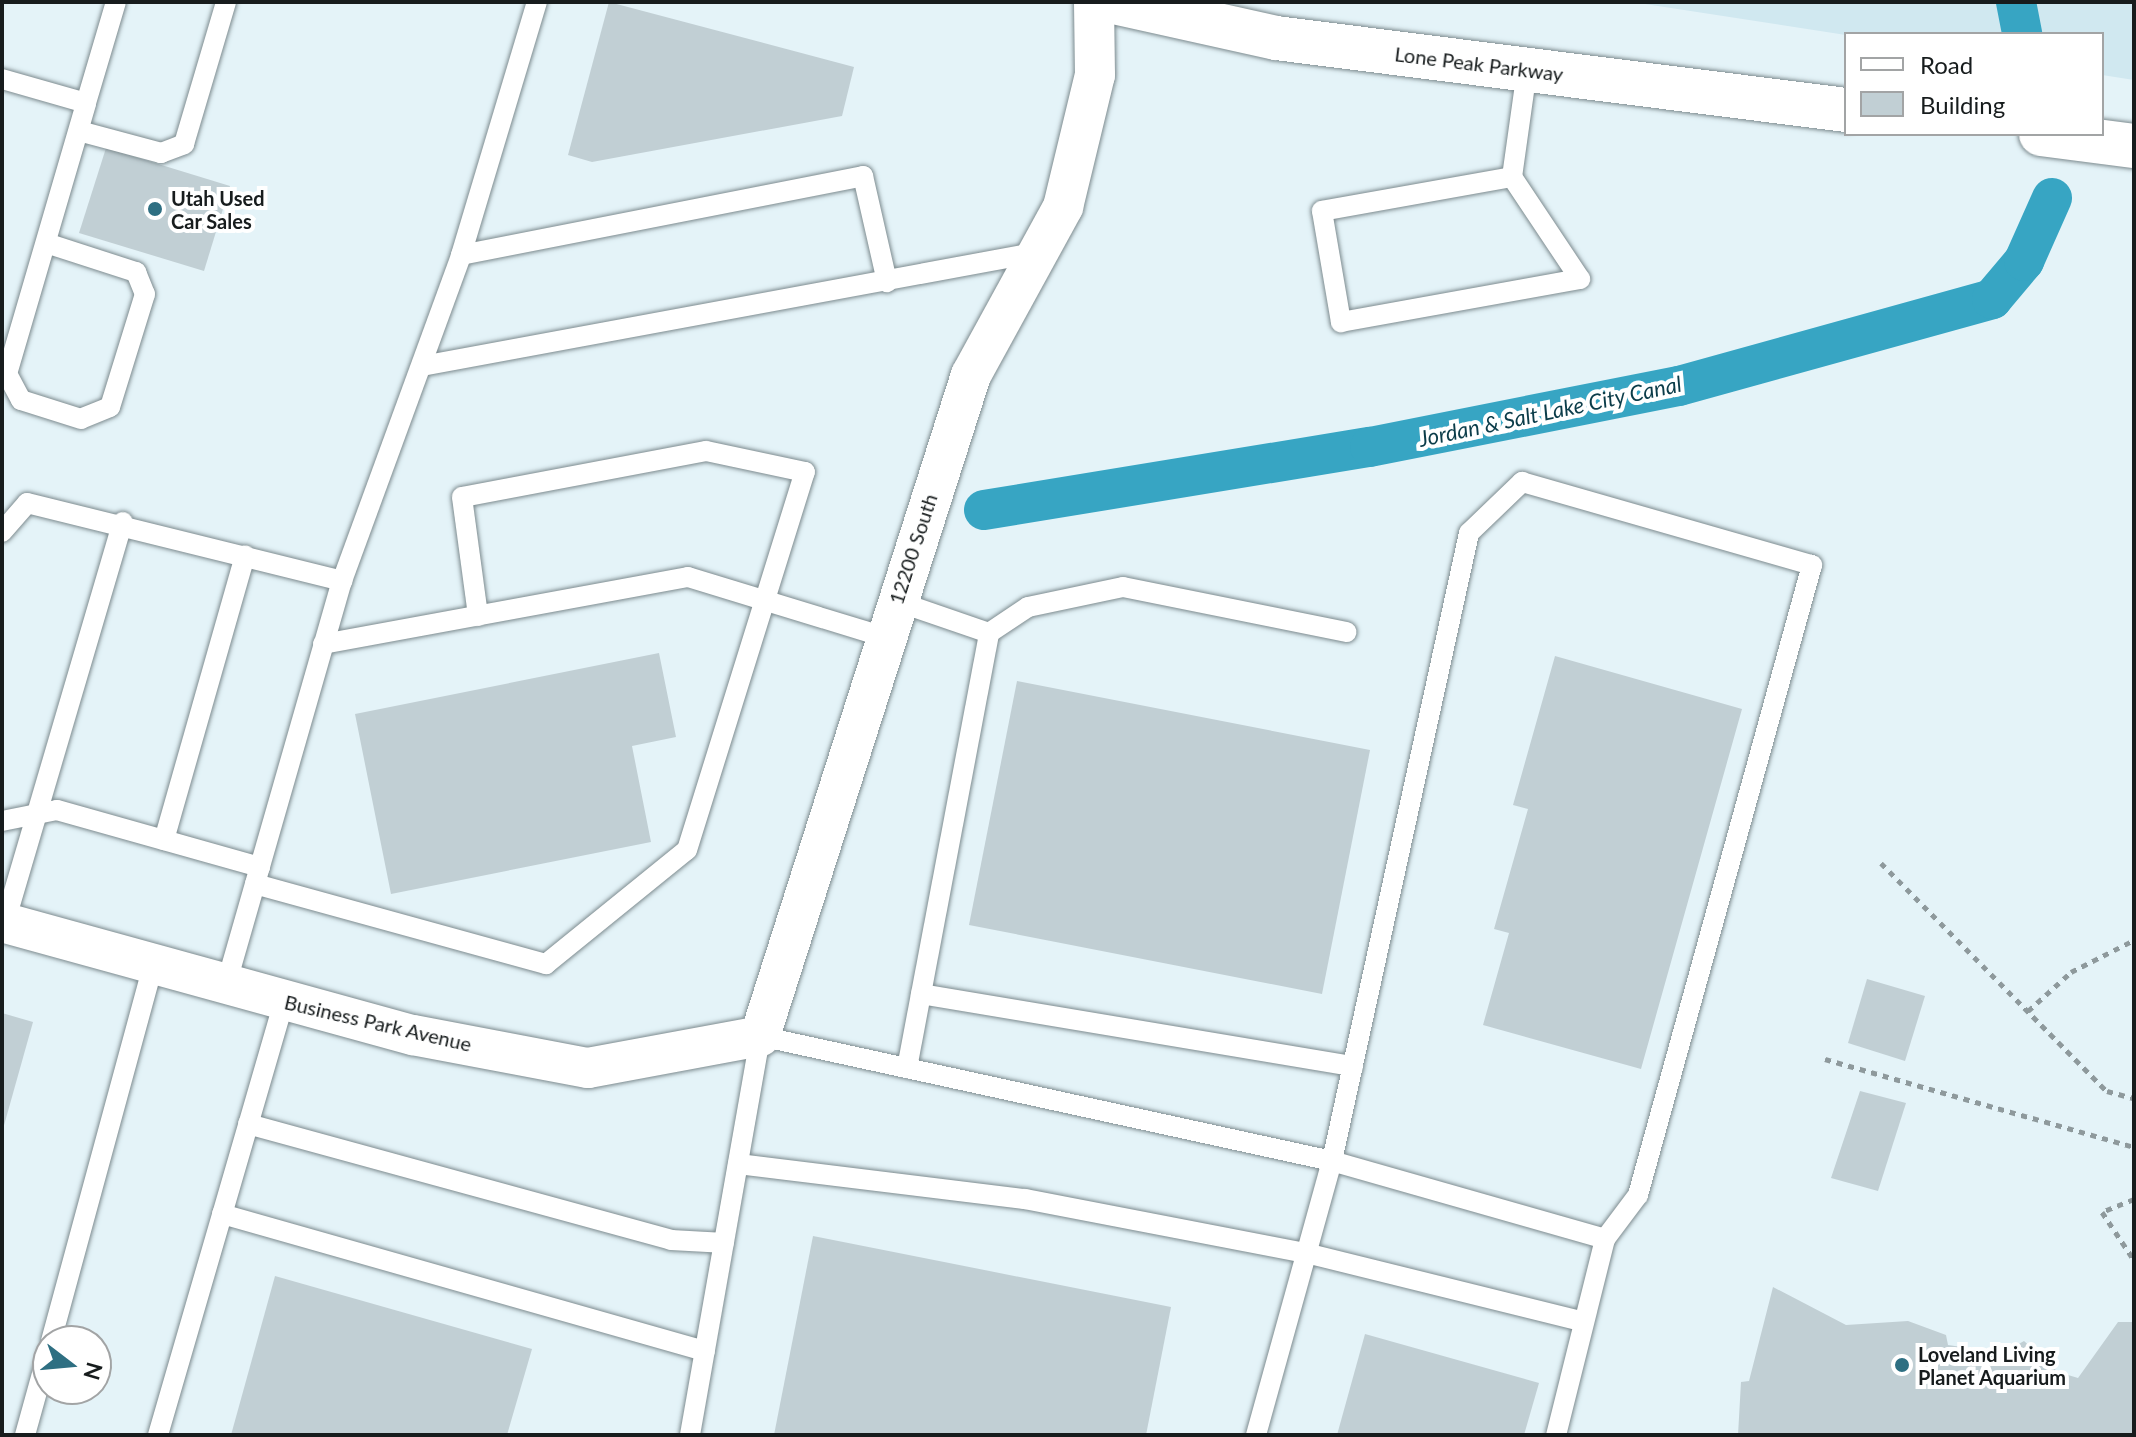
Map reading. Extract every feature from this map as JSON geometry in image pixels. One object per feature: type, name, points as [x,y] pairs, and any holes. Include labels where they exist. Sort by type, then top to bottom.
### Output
[{"type":"main road","name":"Lone Peak Parkway","points":[[1117,3],[1276,38],[1844,110]]},
{"type":"main road","points":[[2056,136],[2134,146]]},
{"type":"street","name":"12200 South","points":[[760,1036],[890,619],[971,375],[1063,207],[1095,75],[1117,3]]},
{"type":"street","name":"Business Park Avenue","points":[[3,922],[413,1035],[588,1068],[760,1036]]},
{"type":"lane","points":[[46,243],[136,272],[145,294],[110,407],[81,419],[21,400],[7,374],[116,2]]},
{"type":"lane","points":[[79,131],[161,153],[184,144],[226,2]]},
{"type":"lane","points":[[226,985],[342,581],[461,255],[537,2]]},
{"type":"lane","points":[[1512,177],[1322,211],[1341,322],[1580,279],[1512,177],[1527,70]]},
{"type":"lane","points":[[2,79],[86,103]]},
{"type":"lane","points":[[461,255],[863,176],[887,282]]},
{"type":"lane","points":[[422,366],[1039,252]]},
{"type":"lane","points":[[2,821],[57,810],[164,840],[257,875],[546,964],[687,850],[805,472],[706,451],[462,497],[478,616]]},
{"type":"lane","points":[[1256,1435],[1332,1161],[1469,533],[1522,482],[1812,565],[1638,1195],[1605,1239],[1556,1435]]},
{"type":"lane","points":[[2,532],[27,503],[123,522],[342,581]]},
{"type":"lane","points":[[3,922],[123,522]]},
{"type":"lane","points":[[164,840],[245,555]]},
{"type":"lane","points":[[323,644],[688,577],[764,600],[989,633],[1028,607],[1123,587],[1347,632]]},
{"type":"lane","points":[[907,1068],[989,633]]},
{"type":"lane","points":[[55,1325],[153,965]]},
{"type":"lane","points":[[921,994],[1353,1066]]},
{"type":"lane","points":[[158,1435],[284,1001]]},
{"type":"lane","points":[[690,1435],[760,1036],[1332,1161],[1605,1239]]},
{"type":"lane","points":[[248,1124],[671,1240],[724,1243]]},
{"type":"lane","points":[[738,1164],[1025,1199],[1306,1253],[1584,1322]]},
{"type":"lane","points":[[222,1214],[705,1351]]},
{"type":"lane","points":[[25,1435],[33,1405]]},
{"type":"path","points":[[1881,863],[2107,1091],[2134,1098]]},
{"type":"path","points":[[2028,1011],[2071,972],[2134,940]]},
{"type":"path","points":[[1825,1059],[2134,1147]]},
{"type":"path","points":[[2134,1199],[2102,1212],[2134,1260]]},
{"type":"shaded area","points":[[1632,2],[2134,2],[2134,80],[2104,75],[2104,32],[1844,32],[1844,35]]},
{"type":"building","points":[[609,2],[854,67],[842,116],[592,162],[568,155]]},
{"type":"building","name":"Utah Used Car Sales","points":[[106,148],[230,186],[204,271],[79,233]]},
{"type":"building","points":[[659,653],[676,737],[632,746],[651,842],[391,894],[355,714]]},
{"type":"building","points":[[1555,656],[1742,709],[1641,1069],[1483,1025],[1509,933],[1494,929],[1528,809],[1513,805]]},
{"type":"building","points":[[1017,681],[1370,750],[1322,994],[969,925]]},
{"type":"building","points":[[1867,979],[1925,996],[1905,1061],[1848,1043]]},
{"type":"building","points":[[2,1013],[33,1022],[3,1129],[2,1129]]},
{"type":"building","points":[[1860,1091],[1906,1103],[1878,1191],[1831,1178]]},
{"type":"building","points":[[813,1236],[1171,1307],[1146,1435],[774,1435]]},
{"type":"building","points":[[275,1276],[532,1349],[507,1435],[231,1435]]},
{"type":"building","name":"Loveland Living Planet Aquarium","points":[[1773,1287],[1846,1325],[1908,1321],[1946,1335],[1948,1345],[1996,1352],[1996,1357],[2024,1341],[2058,1372],[2078,1378],[2118,1322],[2134,1322],[2134,1435],[1738,1435],[1741,1382],[1749,1381]]},
{"type":"building","points":[[1365,1334],[1539,1383],[1524,1435],[1337,1435]]},
{"type":"waterway","name":"Jordan & Salt Lake City Canal","points":[[2016,2],[2022,32]]},
{"type":"waterway","name":"Jordan & Salt Lake City Canal","points":[[984,510],[1370,447],[1679,386],[1992,299],[2024,261],[2052,198]]},
{"type":"place","name":"Utah Used Car Sales","points":[[155,209]]},
{"type":"place","name":"Loveland Living Planet Aquarium","points":[[1902,1365]]}]
